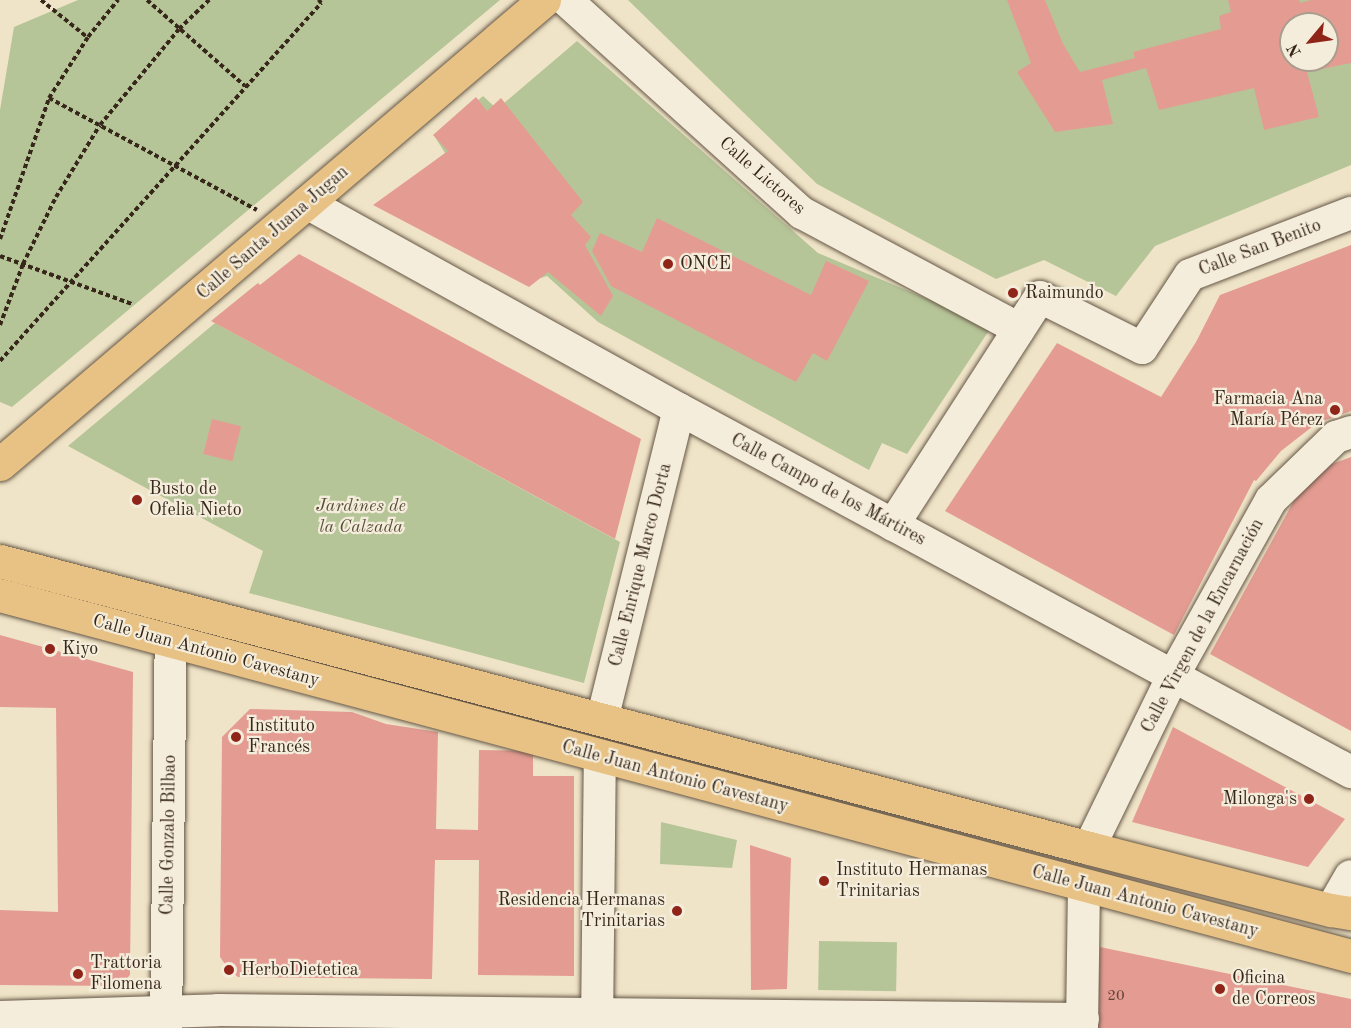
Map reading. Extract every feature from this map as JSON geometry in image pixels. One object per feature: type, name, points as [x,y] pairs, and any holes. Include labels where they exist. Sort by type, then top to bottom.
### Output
[{"type":"main road","name":"Calle Santa Juana Jugan","points":[[0,464],[544,0]]},
{"type":"main road","name":"Calle Juan Antonio Cavestany","points":[[0,561],[1089,848],[1341,912]]},
{"type":"main road","name":"Calle Juan Antonio Cavestany","points":[[0,595],[1351,956]]},
{"type":"street","name":"Calle Lictores","points":[[566,0],[802,213],[1019,329]]},
{"type":"street","name":"Calle Campo de los Mártires","points":[[307,203],[679,410],[1351,772]]},
{"type":"street","name":"Calle San Benito","points":[[1019,329],[1040,297],[1142,348],[1190,275],[1351,213]]},
{"type":"street","points":[[893,525],[1019,329]]},
{"type":"street","name":"Calle Enrique Marco Dorta","points":[[602,720],[679,410]]},
{"type":"street","name":"Calle Virgen de la Encarnación","points":[[1089,848],[1173,676],[1271,500],[1336,437],[1351,432]]},
{"type":"street","name":"Calle Gonzalo Bilbao","points":[[166,1020],[171,642]]},
{"type":"street","points":[[597,1022],[600,756]]},
{"type":"street","points":[[1341,912],[1351,876]]},
{"type":"street","points":[[0,1017],[166,1020],[218,1010],[597,1022],[1082,1023],[1084,886]]},
{"type":"path","points":[[41,0],[88,37]]},
{"type":"path","points":[[0,239],[49,98],[88,37],[118,0]]},
{"type":"path","points":[[147,0],[245,86]]},
{"type":"path","points":[[0,325],[23,264],[56,197],[100,125],[179,29],[209,0]]},
{"type":"path","points":[[0,361],[321,3],[319,0]]},
{"type":"path","points":[[49,98],[257,210],[260,217]]},
{"type":"path","points":[[0,256],[132,304]]},
{"type":"green space","points":[[78,0],[500,0],[12,407],[0,402],[0,110],[14,27]]},
{"type":"green space","points":[[628,0],[1351,0],[1351,165],[1155,246],[1116,296],[1044,260],[996,279],[817,184]]},
{"type":"green space","name":"ONCE","points":[[577,41],[818,253],[992,326],[907,454],[882,443],[869,470],[598,322],[547,276],[526,283],[378,205],[445,153],[435,137],[483,96],[497,109]]},
{"type":"green space","name":"Jardines de la Calzada","points":[[215,323],[620,542],[584,683],[249,593],[263,551],[68,446]]},
{"type":"green space","points":[[661,822],[737,840],[732,868],[660,864]]},
{"type":"green space","points":[[819,941],[897,942],[896,991],[818,990]]},
{"type":"building","points":[[1007,0],[1045,0],[1063,44],[1080,72],[1135,58],[1133,52],[1221,29],[1219,16],[1231,12],[1228,0],[1299,0],[1300,3],[1311,0],[1351,0],[1351,63],[1339,65],[1339,12],[1279,12],[1279,72],[1307,72],[1319,117],[1264,130],[1254,88],[1159,110],[1146,68],[1102,80],[1113,124],[1055,132],[1017,72],[1031,63]]},
{"type":"building","points":[[476,97],[487,111],[501,98],[583,202],[571,215],[591,237],[585,245],[613,296],[601,316],[548,272],[529,287],[373,205],[448,151],[433,135]]},
{"type":"building","points":[[657,218],[811,295],[826,261],[869,281],[827,361],[813,353],[796,382],[611,286],[592,251],[600,233],[642,252]]},
{"type":"building","points":[[1351,245],[1351,411],[1317,423],[1281,451],[1256,481],[1254,480],[1174,635],[945,511],[1057,343],[1161,397],[1196,342],[1220,295]]},
{"type":"building","points":[[299,254],[641,439],[615,539],[211,321]]},
{"type":"building","points":[[212,419],[241,426],[232,461],[203,454]]},
{"type":"building","points":[[1351,457],[1351,731],[1210,654],[1296,497],[1329,465]]},
{"type":"building","points":[[0,635],[133,672],[130,975],[119,986],[0,985],[0,910],[58,912],[56,708],[0,707]]},
{"type":"building","points":[[250,709],[352,712],[386,724],[438,732],[436,829],[478,830],[479,750],[533,751],[533,776],[574,776],[574,976],[478,975],[479,860],[435,860],[432,979],[238,977],[229,970],[220,957],[222,737]]},
{"type":"building","points":[[1173,727],[1345,819],[1308,867],[1132,822]]},
{"type":"building","points":[[750,845],[791,858],[787,989],[751,990]]},
{"type":"building","points":[[1100,947],[1351,999],[1351,1028],[1098,1028]]},
{"type":"place","name":"ONCE","points":[[668,264]]},
{"type":"place","name":"Raimundo","points":[[1013,293]]},
{"type":"place","name":"Farmacia Ana María Pérez","points":[[1335,410]]},
{"type":"place","name":"Busto de Ofelia Nieto","points":[[137,500]]},
{"type":"place","name":"Kiyo","points":[[50,649]]},
{"type":"place","name":"Instituto Francés","points":[[236,737]]},
{"type":"place","name":"Milonga's","points":[[1309,799]]},
{"type":"place","name":"Instituto Hermanas Trinitarias","points":[[824,881]]},
{"type":"place","name":"Residencia Hermanas Trinitarias","points":[[677,911]]},
{"type":"place","name":"HerboDietetica","points":[[229,970]]},
{"type":"place","name":"Trattoria Filomena","points":[[78,974]]},
{"type":"place","name":"Oficina de Correos","points":[[1220,989]]}]
